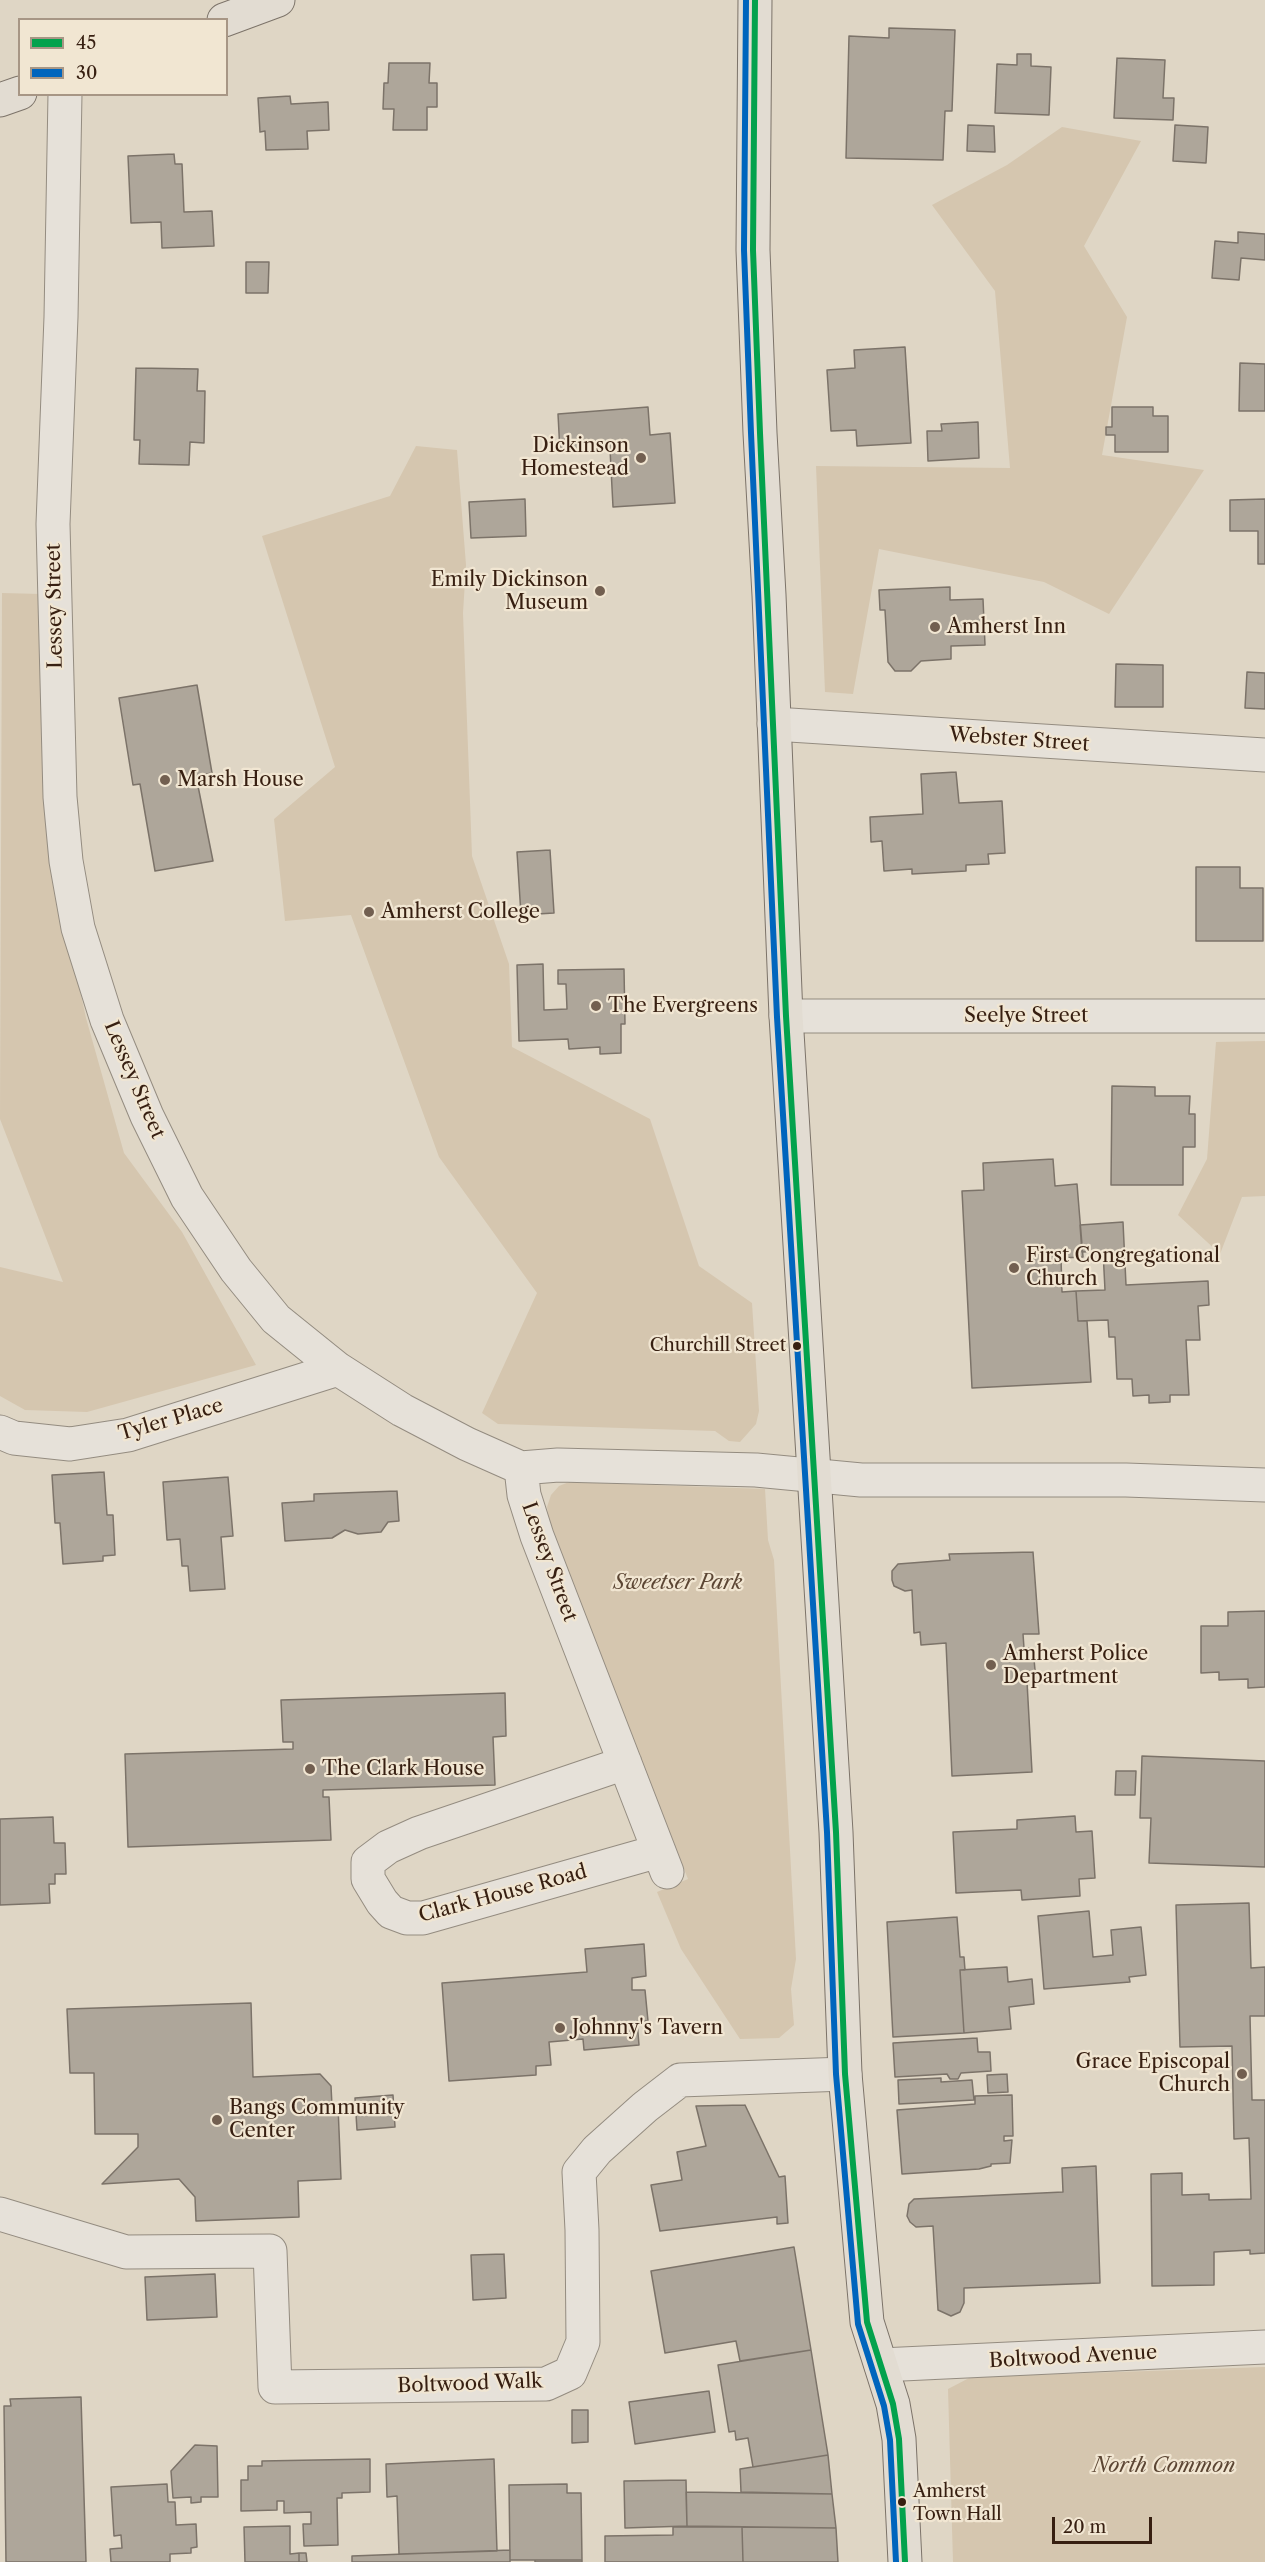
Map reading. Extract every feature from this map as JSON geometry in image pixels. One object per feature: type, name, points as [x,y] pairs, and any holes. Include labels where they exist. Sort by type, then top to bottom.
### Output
[{"type":"main road","points":[[228,19],[278,0]]},
{"type":"main road","points":[[754,0],[753,250],[786,1016],[836,1832],[845,2074],[867,2322],[882,2365],[899,2439],[905,2562]]},
{"type":"main road","points":[[0,100],[18,94]]},
{"type":"street","name":"Lessey Street","points":[[65,96],[54,524],[60,797],[66,861],[78,928],[107,1020],[147,1116],[187,1197],[236,1270],[276,1319],[338,1369],[402,1410],[467,1444],[521,1468],[524,1495],[537,1536],[663,1861]]},
{"type":"street","name":"Webster Street","points":[[774,724],[1265,755]]},
{"type":"street","name":"Seelye Street","points":[[786,1016],[1265,1016]]},
{"type":"street","name":"Tyler Place","points":[[0,1432],[14,1438],[70,1443],[128,1435],[338,1369]]},
{"type":"street","points":[[521,1468],[558,1465],[756,1470],[861,1480],[1126,1480],[1265,1485]]},
{"type":"street","name":"Clark House Road","points":[[625,1763],[409,1837],[388,1847],[368,1862],[368,1879],[391,1912],[407,1918],[423,1918],[663,1861]]},
{"type":"street","name":"Boltwood Walk","points":[[0,2214],[126,2252],[270,2251],[275,2387],[546,2384],[570,2373],[583,2342],[579,2172],[597,2150],[645,2107],[680,2080],[845,2074]]},
{"type":"street","name":"Boltwood Avenue","points":[[882,2365],[1265,2347]]},
{"type":"green space","points":[[1062,127],[1141,141],[1084,246],[1127,317],[1102,455],[1204,470],[1109,614],[1044,582],[879,549],[853,694],[825,692],[816,466],[1010,468],[995,291],[932,205],[1007,165]]},
{"type":"green space","points":[[416,446],[457,450],[466,565],[463,613],[472,856],[509,964],[512,1047],[650,1119],[699,1266],[752,1303],[759,1411],[756,1424],[740,1442],[729,1441],[715,1431],[498,1424],[482,1413],[537,1293],[439,1157],[351,915],[285,921],[274,819],[335,767],[262,536],[390,496]]},
{"type":"green space","points":[[2,593],[41,594],[61,903],[86,1018],[124,1153],[182,1232],[256,1365],[87,1412],[25,1410],[0,1396],[0,1267],[63,1282],[0,1119]]},
{"type":"green space","points":[[1265,1041],[1265,1196],[1242,1197],[1220,1254],[1178,1215],[1207,1159],[1216,1042]]},
{"type":"green space","name":"Sweetser Park","points":[[569,1482],[765,1489],[768,1540],[774,1560],[796,1959],[791,1989],[794,2025],[779,2038],[740,2039],[681,1949],[657,1892],[688,1879],[549,1520],[547,1507],[551,1495],[559,1486]]},
{"type":"green space","name":"North Common","points":[[1265,2367],[1265,2562],[953,2562],[948,2389],[971,2377]]},
{"type":"building","points":[[889,28],[955,30],[952,111],[945,111],[943,160],[846,158],[849,36],[889,38]]},
{"type":"building","points":[[1017,54],[1031,54],[1031,66],[1051,67],[1049,115],[995,113],[997,64],[1017,65]]},
{"type":"building","points":[[1117,58],[1165,60],[1163,98],[1174,98],[1173,120],[1114,118]]},
{"type":"building","points":[[389,63],[430,63],[429,83],[437,83],[437,107],[427,107],[427,130],[393,130],[394,109],[383,109],[384,83],[388,83]]},
{"type":"building","points":[[290,96],[291,104],[328,102],[329,130],[307,131],[308,149],[266,150],[265,131],[260,132],[258,98]]},
{"type":"building","points":[[968,125],[994,126],[995,152],[967,151]]},
{"type":"building","points":[[1175,125],[1208,127],[1206,163],[1173,161]]},
{"type":"building","points":[[174,154],[175,164],[182,164],[184,212],[212,211],[214,246],[162,248],[161,222],[131,223],[128,156]]},
{"type":"building","points":[[1238,232],[1265,234],[1265,260],[1241,258],[1239,280],[1212,278],[1215,241],[1238,243]]},
{"type":"building","points":[[246,262],[269,262],[268,293],[246,293]]},
{"type":"building","points":[[905,347],[911,443],[857,446],[856,430],[831,431],[827,370],[855,368],[854,350]]},
{"type":"building","points":[[1240,363],[1265,364],[1265,411],[1239,411]]},
{"type":"building","points":[[136,368],[198,369],[197,391],[205,391],[204,443],[190,442],[189,465],[139,464],[140,440],[134,440]]},
{"type":"building","name":"Dickinson Homestead","points":[[648,407],[650,435],[670,433],[675,503],[613,507],[610,449],[560,452],[558,414]]},
{"type":"building","points":[[1112,407],[1153,407],[1153,416],[1168,416],[1168,452],[1115,452],[1115,435],[1106,435],[1106,427],[1112,427]]},
{"type":"building","points":[[978,422],[979,458],[928,461],[927,431],[942,431],[941,424]]},
{"type":"building","points":[[525,499],[526,536],[471,538],[469,502]]},
{"type":"building","points":[[1265,499],[1265,564],[1258,564],[1258,531],[1230,531],[1230,500]]},
{"type":"building","name":"Amherst Inn","points":[[950,587],[950,600],[983,599],[985,645],[951,646],[951,659],[921,661],[911,671],[895,671],[888,662],[885,610],[880,610],[879,590]]},
{"type":"building","points":[[1116,664],[1163,665],[1163,707],[1115,707]]},
{"type":"building","points":[[1247,672],[1265,673],[1265,709],[1245,708]]},
{"type":"building","name":"Marsh House","points":[[197,685],[212,773],[196,776],[213,861],[155,871],[140,784],[133,785],[119,698]]},
{"type":"building","points":[[956,772],[959,803],[1002,801],[1005,853],[988,854],[989,864],[966,865],[966,871],[912,874],[912,869],[884,871],[882,841],[871,842],[870,817],[923,814],[921,774]]},
{"type":"building","points":[[550,850],[554,913],[521,915],[517,852]]},
{"type":"building","points":[[1196,867],[1240,867],[1240,888],[1263,888],[1263,941],[1196,941]]},
{"type":"building","name":"The Evergreens","points":[[543,964],[544,1010],[567,1009],[566,984],[558,984],[558,970],[624,969],[625,1024],[621,1024],[621,1053],[600,1054],[600,1047],[569,1049],[568,1039],[519,1041],[517,965]]},
{"type":"building","points":[[1112,1086],[1155,1087],[1155,1096],[1190,1096],[1189,1114],[1195,1114],[1195,1147],[1183,1147],[1183,1185],[1111,1185]]},
{"type":"building","name":"First Congregational Church","points":[[1053,1159],[1055,1186],[1077,1184],[1083,1257],[1061,1258],[1062,1292],[1076,1291],[1078,1321],[1087,1321],[1091,1382],[972,1388],[962,1191],[984,1190],[983,1163]]},
{"type":"building","points":[[1123,1222],[1126,1285],[1208,1281],[1209,1305],[1198,1306],[1200,1340],[1186,1340],[1189,1395],[1170,1395],[1170,1402],[1149,1403],[1149,1395],[1133,1396],[1132,1379],[1117,1379],[1115,1337],[1109,1337],[1108,1320],[1078,1321],[1076,1291],[1105,1290],[1103,1251],[1082,1252],[1080,1225]]},
{"type":"building","points":[[104,1472],[107,1515],[113,1515],[115,1555],[103,1556],[103,1561],[63,1564],[60,1523],[55,1523],[52,1475]]},
{"type":"building","points":[[228,1477],[233,1536],[221,1537],[225,1589],[190,1591],[188,1566],[182,1566],[180,1539],[167,1540],[163,1482]]},
{"type":"building","points":[[397,1491],[399,1521],[388,1522],[381,1532],[358,1534],[345,1530],[332,1538],[285,1541],[282,1503],[314,1501],[314,1494]]},
{"type":"building","name":"Amherst Police Department","points":[[1033,1552],[1039,1634],[1023,1634],[1024,1648],[1033,1648],[1036,1681],[1027,1682],[1032,1772],[952,1776],[946,1643],[921,1645],[920,1632],[914,1633],[912,1590],[905,1591],[894,1586],[892,1571],[898,1564],[950,1560],[949,1554]]},
{"type":"building","points":[[1265,1611],[1265,1687],[1248,1688],[1248,1679],[1219,1680],[1219,1672],[1201,1673],[1201,1626],[1228,1626],[1228,1612]]},
{"type":"building","name":"The Clark House","points":[[505,1693],[506,1736],[493,1737],[495,1785],[323,1790],[323,1797],[329,1797],[331,1840],[128,1847],[125,1754],[293,1749],[293,1742],[283,1742],[281,1700]]},
{"type":"building","points":[[1142,1756],[1265,1761],[1265,1867],[1149,1863],[1151,1818],[1140,1818]]},
{"type":"building","points":[[1116,1771],[1136,1771],[1135,1795],[1115,1795]]},
{"type":"building","points":[[1075,1816],[1076,1832],[1092,1831],[1095,1878],[1079,1879],[1080,1896],[1022,1900],[1021,1890],[956,1893],[953,1832],[1017,1829],[1017,1820]]},
{"type":"building","points":[[53,1817],[54,1843],[65,1843],[66,1874],[55,1874],[55,1884],[49,1884],[50,1903],[0,1905],[0,1819]]},
{"type":"building","name":"Grace Episcopal Church","points":[[1249,1903],[1251,1968],[1265,1967],[1265,2016],[1250,2016],[1252,2100],[1265,2100],[1265,2253],[1250,2254],[1250,2250],[1214,2252],[1214,2285],[1152,2286],[1151,2174],[1182,2173],[1182,2195],[1209,2194],[1209,2200],[1251,2199],[1249,2138],[1234,2139],[1232,2046],[1180,2047],[1176,1905]]},
{"type":"building","points":[[1089,1911],[1093,1957],[1113,1955],[1111,1930],[1141,1927],[1146,1975],[1129,1977],[1130,1982],[1044,1989],[1038,1916]]},
{"type":"building","points":[[957,1917],[960,1957],[964,1957],[965,1970],[960,1970],[964,2033],[893,2037],[887,1922]]},
{"type":"building","points":[[644,1944],[646,1976],[632,1978],[632,1990],[645,1990],[648,2021],[637,2021],[639,2045],[584,2050],[583,2039],[549,2042],[551,2065],[536,2066],[536,2075],[449,2081],[442,1983],[587,1972],[585,1949]]},
{"type":"building","points":[[1007,1967],[1008,1982],[1032,1979],[1034,2004],[1009,2007],[1011,2029],[964,2033],[960,1970]]},
{"type":"building","name":"Bangs Community Center","points":[[251,2003],[253,2077],[320,2074],[331,2086],[332,2106],[338,2106],[341,2179],[298,2181],[299,2217],[196,2221],[195,2197],[179,2179],[102,2184],[138,2147],[138,2134],[95,2134],[94,2073],[70,2073],[67,2009]]},
{"type":"building","points":[[977,2038],[978,2052],[990,2052],[991,2071],[961,2073],[958,2079],[950,2079],[947,2074],[895,2077],[893,2043]]},
{"type":"building","points":[[1007,2074],[1008,2092],[988,2093],[987,2075]]},
{"type":"building","points":[[941,2078],[941,2082],[972,2080],[974,2100],[899,2104],[898,2080]]},
{"type":"building","points":[[393,2095],[395,2127],[357,2130],[355,2098]]},
{"type":"building","points":[[1012,2095],[1013,2136],[1004,2136],[1004,2141],[1012,2140],[1010,2163],[991,2164],[991,2166],[979,2169],[902,2174],[897,2110],[975,2104],[975,2096]]},
{"type":"building","points":[[745,2105],[779,2177],[785,2176],[788,2223],[777,2224],[777,2217],[660,2231],[651,2185],[682,2180],[677,2152],[706,2146],[696,2106]]},
{"type":"building","points":[[1096,2166],[1100,2283],[964,2288],[964,2303],[960,2312],[951,2316],[938,2310],[933,2226],[916,2227],[910,2222],[907,2216],[909,2204],[914,2199],[1063,2192],[1062,2168]]},
{"type":"building","points":[[794,2247],[811,2350],[740,2361],[736,2341],[665,2353],[651,2271]]},
{"type":"building","points":[[504,2254],[506,2298],[473,2300],[471,2255]]},
{"type":"building","points":[[215,2274],[217,2317],[147,2320],[145,2277]]},
{"type":"building","points":[[811,2350],[828,2455],[753,2467],[748,2438],[736,2440],[735,2431],[729,2432],[718,2365]]},
{"type":"building","points":[[709,2391],[715,2432],[635,2444],[629,2402]]},
{"type":"building","points":[[81,2397],[86,2562],[6,2562],[4,2406],[11,2406],[10,2399]]},
{"type":"building","points":[[572,2410],[588,2410],[588,2442],[572,2443]]},
{"type":"building","points":[[195,2445],[217,2446],[218,2497],[201,2497],[201,2502],[191,2503],[191,2497],[173,2498],[171,2471]]},
{"type":"building","points":[[828,2455],[832,2494],[741,2492],[740,2469]]},
{"type":"building","points":[[370,2459],[370,2492],[342,2493],[342,2498],[337,2498],[338,2545],[304,2546],[303,2524],[311,2524],[311,2512],[284,2513],[284,2501],[277,2501],[277,2510],[241,2511],[241,2480],[248,2480],[248,2466],[262,2466],[262,2461]]},
{"type":"building","points":[[494,2459],[497,2551],[399,2554],[397,2496],[387,2497],[386,2464]]},
{"type":"building","points":[[686,2480],[687,2526],[625,2528],[624,2481]]},
{"type":"building","points":[[167,2484],[168,2502],[175,2502],[176,2525],[196,2524],[197,2547],[191,2548],[191,2553],[170,2554],[170,2562],[111,2562],[110,2549],[122,2548],[121,2535],[114,2536],[111,2487]]},
{"type":"building","points":[[567,2484],[567,2493],[581,2493],[582,2560],[510,2560],[509,2485]]},
{"type":"building","points":[[686,2492],[832,2494],[836,2528],[687,2526]]},
{"type":"building","points":[[290,2526],[290,2554],[299,2553],[299,2562],[245,2562],[244,2527]]},
{"type":"building","points":[[673,2527],[742,2527],[743,2562],[605,2562],[605,2536],[673,2535]]},
{"type":"building","points":[[742,2527],[836,2528],[838,2562],[743,2562]]},
{"type":"building","points":[[510,2550],[510,2562],[352,2562],[352,2556]]},
{"type":"building","points":[[299,2553],[306,2553],[307,2562],[299,2562]]},
{"type":"building","points":[[535,2560],[582,2560],[582,2562],[535,2562]]},
{"type":"transit line","name":"30","points":[[746,0],[744,250],[751,433],[777,1017],[827,1832],[836,2074],[858,2324],[884,2406],[890,2440],[896,2562]]},
{"type":"transit line","name":"45","points":[[755,0],[753,250],[760,433],[786,1016],[836,1832],[845,2074],[867,2322],[893,2404],[899,2439],[905,2562]]},
{"type":"place","name":"Dickinson Homestead","points":[[641,458]]},
{"type":"place","name":"Emily Dickinson Museum","points":[[600,591]]},
{"type":"place","name":"Amherst Inn","points":[[935,627]]},
{"type":"place","name":"Marsh House","points":[[165,780]]},
{"type":"place","name":"Amherst College","points":[[369,912]]},
{"type":"place","name":"The Evergreens","points":[[596,1006]]},
{"type":"place","name":"First Congregational Church","points":[[1014,1268]]},
{"type":"place","name":"Churchill Street","points":[[797,1346]]},
{"type":"place","name":"Amherst Police Department","points":[[991,1665]]},
{"type":"place","name":"The Clark House","points":[[310,1769]]},
{"type":"place","name":"Johnny's Tavern","points":[[560,2028]]},
{"type":"place","name":"Grace Episcopal Church","points":[[1242,2074]]},
{"type":"place","name":"Bangs Community Center","points":[[217,2120]]},
{"type":"place","name":"Amherst Town Hall","points":[[902,2502]]}]
